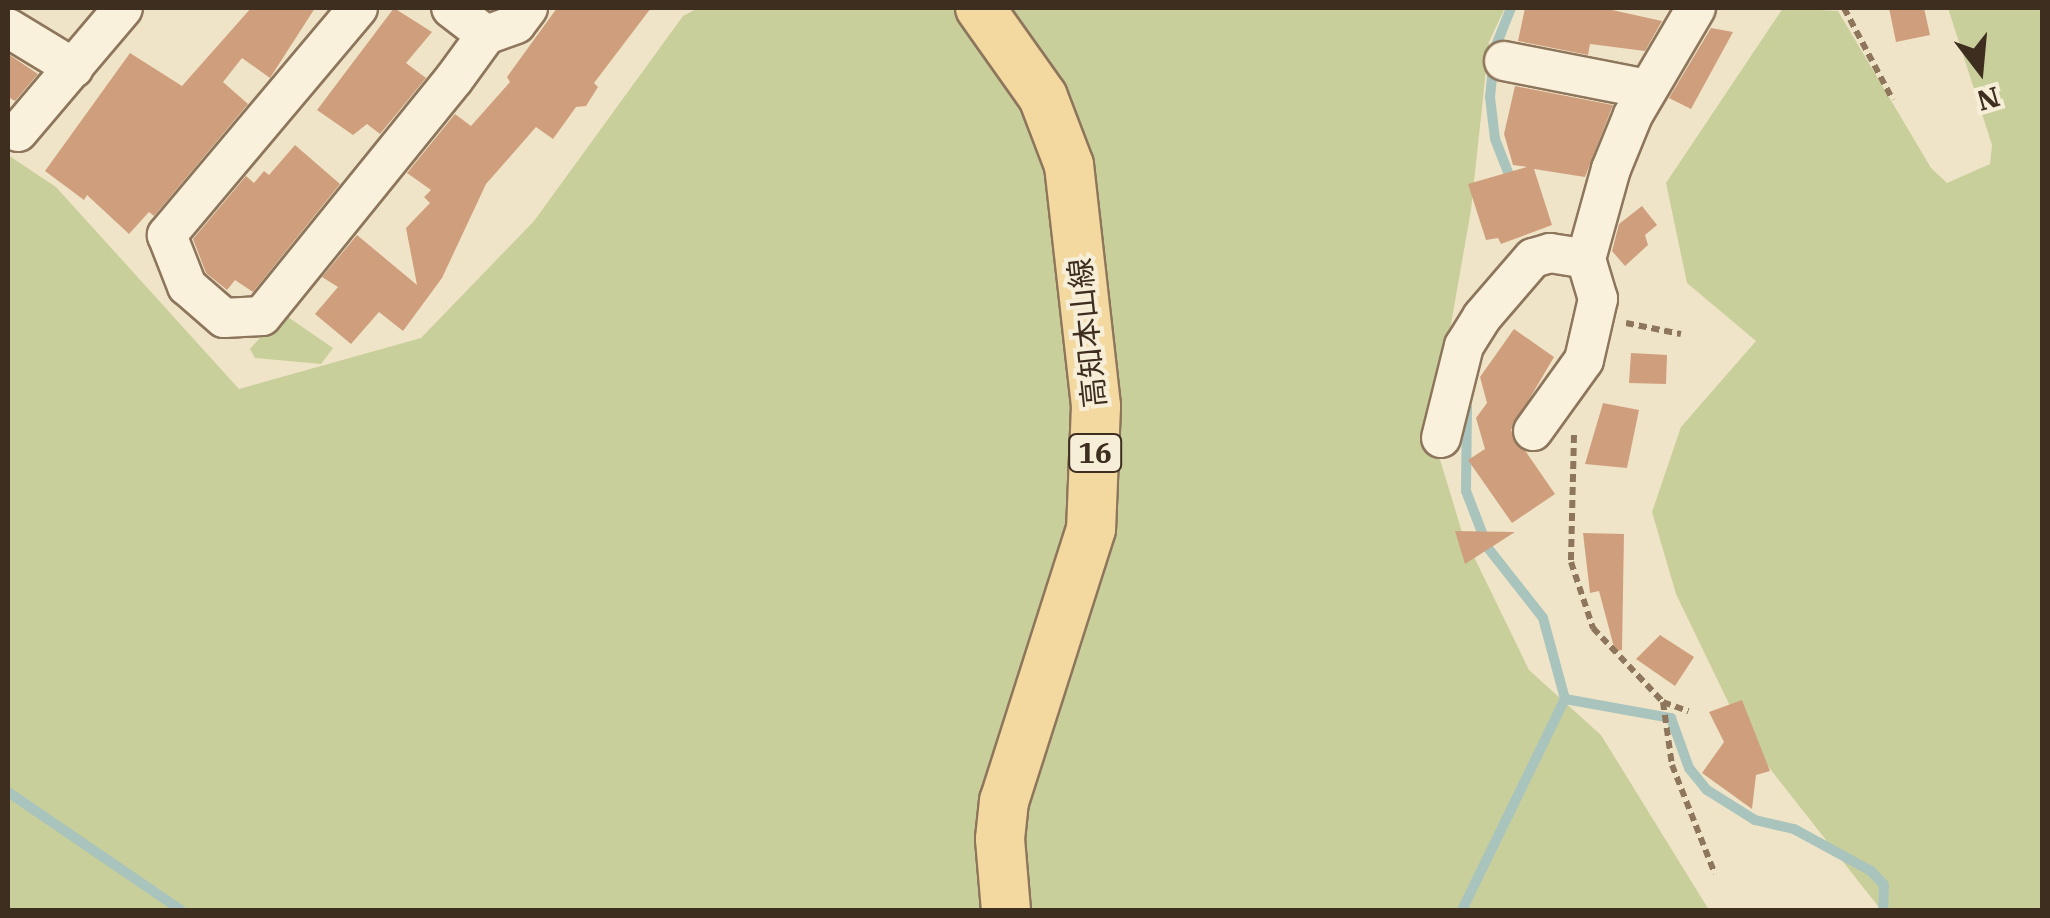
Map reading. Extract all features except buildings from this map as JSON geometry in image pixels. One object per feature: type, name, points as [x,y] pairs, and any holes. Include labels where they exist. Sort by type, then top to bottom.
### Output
[{"type":"main road","name":"高知本山線","points":[[980,8],[1043,96],[1068,165],[1096,406],[1091,529],[1004,802],[1000,839],[1006,910]]},
{"type":"street","points":[[18,132],[123,8]]},
{"type":"street","points":[[358,8],[168,235],[187,286],[224,318],[262,316],[486,35],[516,24],[528,8]]},
{"type":"street","points":[[451,8],[486,35]]},
{"type":"street","points":[[1442,438],[1472,330],[1556,256],[1610,168],[1647,90],[1696,8]]},
{"type":"street","points":[[8,28],[74,68]]},
{"type":"street","points":[[1504,61],[1647,90]]},
{"type":"street","points":[[1533,432],[1584,360],[1598,298],[1556,256]]},
{"type":"path","points":[[1844,8],[1893,100]]},
{"type":"path","points":[[1598,298],[1610,320],[1681,334]]},
{"type":"path","points":[[1575,431],[1571,562],[1594,628],[1663,702],[1688,711]]},
{"type":"path","points":[[1663,702],[1664,727],[1715,874]]},
{"type":"green space","points":[[698,8],[1505,8],[1489,42],[1471,210],[1432,433],[1462,532],[1529,670],[1601,735],[1709,910],[8,910],[8,155],[56,187],[239,389],[421,338],[534,221],[683,16]]},
{"type":"green space","points":[[1783,8],[1838,11],[1931,168],[1947,183],[1990,164],[1992,145],[1948,8],[2042,8],[2042,910],[1881,910],[1745,737],[1676,594],[1652,512],[1681,427],[1756,341],[1687,283],[1666,183]]},
{"type":"green space","points":[[282,313],[333,348],[321,364],[255,358],[250,349]]},
{"type":"waterway","points":[[1511,8],[1495,48],[1490,97],[1495,139],[1513,185]]},
{"type":"waterway","points":[[1467,407],[1466,491],[1488,548],[1543,618],[1565,699],[1671,718],[1689,768],[1707,790],[1755,820],[1794,829],[1871,871],[1884,885],[1883,910]]},
{"type":"waterway","points":[[1462,910],[1565,699]]},
{"type":"waterway","points":[[8,792],[181,910]]}]
